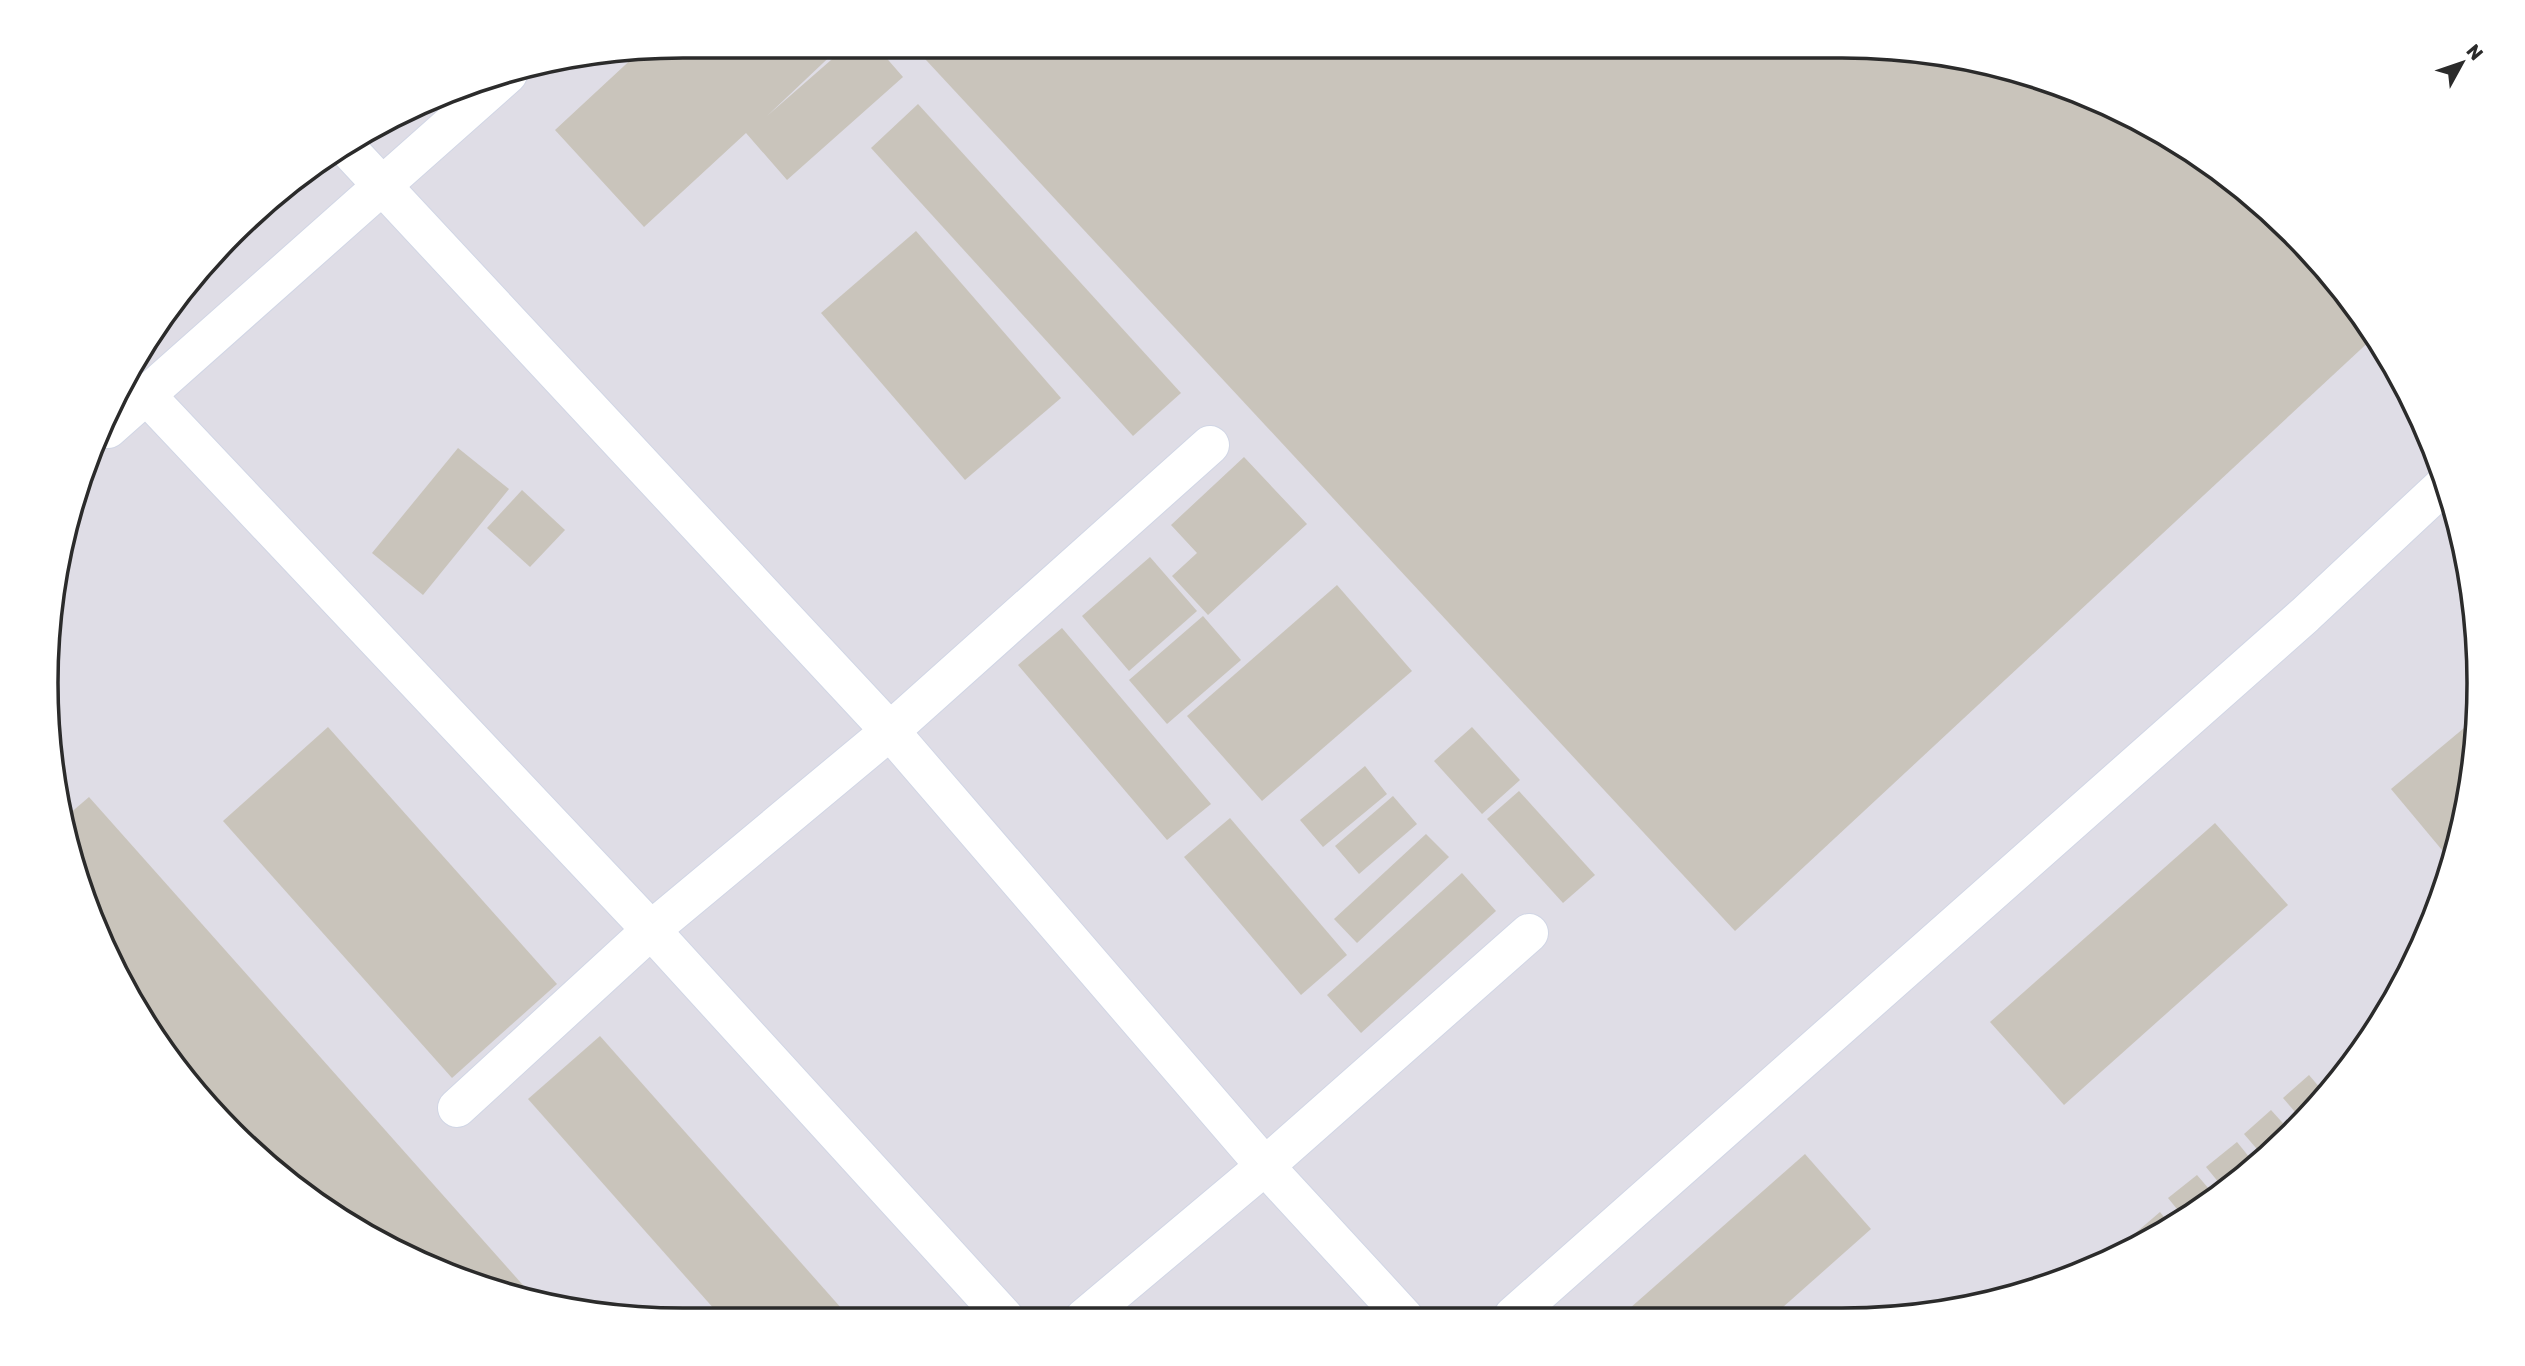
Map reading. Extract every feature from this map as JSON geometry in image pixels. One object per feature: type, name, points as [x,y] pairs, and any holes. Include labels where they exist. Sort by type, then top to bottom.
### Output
[{"type":"lane","points":[[114,424],[493,88]]},
{"type":"lane","points":[[352,153],[890,731],[1265,1166],[1396,1308]]},
{"type":"lane","points":[[147,396],[651,930],[995,1308]]},
{"type":"lane","points":[[457,1108],[651,930],[890,731],[1210,445]]},
{"type":"lane","points":[[1522,1308],[2305,615],[2437,492]]},
{"type":"lane","points":[[1096,1308],[1265,1166],[1529,933]]},
{"type":"shaded area","points":[[642,59],[1883,59],[1924,63],[2004,79],[2081,105],[2119,122],[2189,163],[2223,187],[2284,241],[2312,271],[2338,302],[2383,370],[2403,406],[2434,482],[2446,521],[2462,601],[2466,642],[2466,724],[2462,765],[2446,845],[2420,922],[2403,960],[2362,1030],[2338,1064],[2284,1125],[2223,1179],[2155,1224],[2081,1261],[2004,1287],[1924,1303],[1842,1308],[642,1307],[601,1303],[521,1287],[444,1261],[406,1244],[336,1203],[302,1179],[241,1125],[187,1064],[163,1030],[122,960],[105,922],[79,845],[63,765],[59,724],[59,642],[70,561],[79,521],[105,444],[142,370],[187,302],[241,241],[271,213],[336,163],[406,122],[444,105],[521,79],[601,63]]},
{"type":"building","points":[[828,58],[767,116],[833,58],[886,58],[903,77],[787,180],[746,133],[644,227],[555,130],[630,60]]},
{"type":"building","points":[[924,58],[1842,58],[1924,63],[2004,79],[2081,105],[2119,122],[2189,163],[2223,187],[2284,241],[2312,271],[2338,302],[2367,344],[1735,931]]},
{"type":"building","points":[[918,104],[1181,393],[1133,436],[871,148]]},
{"type":"building","points":[[916,231],[1061,398],[965,480],[821,313]]},
{"type":"building","points":[[458,448],[509,489],[423,595],[372,553]]},
{"type":"building","points":[[1244,457],[1307,524],[1208,615],[1172,576],[1197,553],[1171,525]]},
{"type":"building","points":[[522,490],[565,530],[530,567],[487,528]]},
{"type":"building","points":[[1150,557],[1197,611],[1129,671],[1082,616]]},
{"type":"building","points":[[1337,585],[1412,671],[1262,801],[1187,716]]},
{"type":"building","points":[[1203,616],[1241,660],[1167,724],[1129,680]]},
{"type":"building","points":[[1062,628],[1211,804],[1167,840],[1018,665]]},
{"type":"building","points":[[328,727],[557,984],[452,1078],[223,821]]},
{"type":"building","points":[[1472,727],[1520,780],[1482,814],[1434,761]]},
{"type":"building","points":[[2466,727],[2462,765],[2444,852],[2391,789]]},
{"type":"building","points":[[1365,766],[1387,794],[1323,847],[1300,820]]},
{"type":"building","points":[[1519,791],[1595,875],[1563,903],[1487,819]]},
{"type":"building","points":[[1393,796],[1417,824],[1359,874],[1335,846]]},
{"type":"building","points":[[89,797],[526,1288],[444,1261],[370,1224],[302,1179],[241,1125],[187,1064],[163,1030],[122,960],[91,884],[72,812]]},
{"type":"building","points":[[1230,818],[1347,955],[1301,995],[1184,857]]},
{"type":"building","points":[[2215,823],[2288,905],[2064,1105],[1990,1022]]},
{"type":"building","points":[[1426,834],[1449,857],[1357,943],[1334,919]]},
{"type":"building","points":[[1462,873],[1496,911],[1361,1033],[1327,995]]},
{"type":"building","points":[[600,1036],[841,1308],[713,1308],[528,1099]]},
{"type":"building","points":[[2309,1075],[2319,1087],[2296,1113],[2283,1098]]},
{"type":"building","points":[[2271,1110],[2284,1125],[2257,1150],[2244,1134]]},
{"type":"building","points":[[2237,1142],[2249,1157],[2218,1182],[2206,1167]]},
{"type":"building","points":[[1805,1154],[1871,1229],[1782,1308],[1630,1308]]},
{"type":"building","points":[[2197,1175],[2209,1189],[2178,1210],[2168,1198]]},
{"type":"building","points":[[2160,1212],[2165,1218],[2132,1237]]}]
